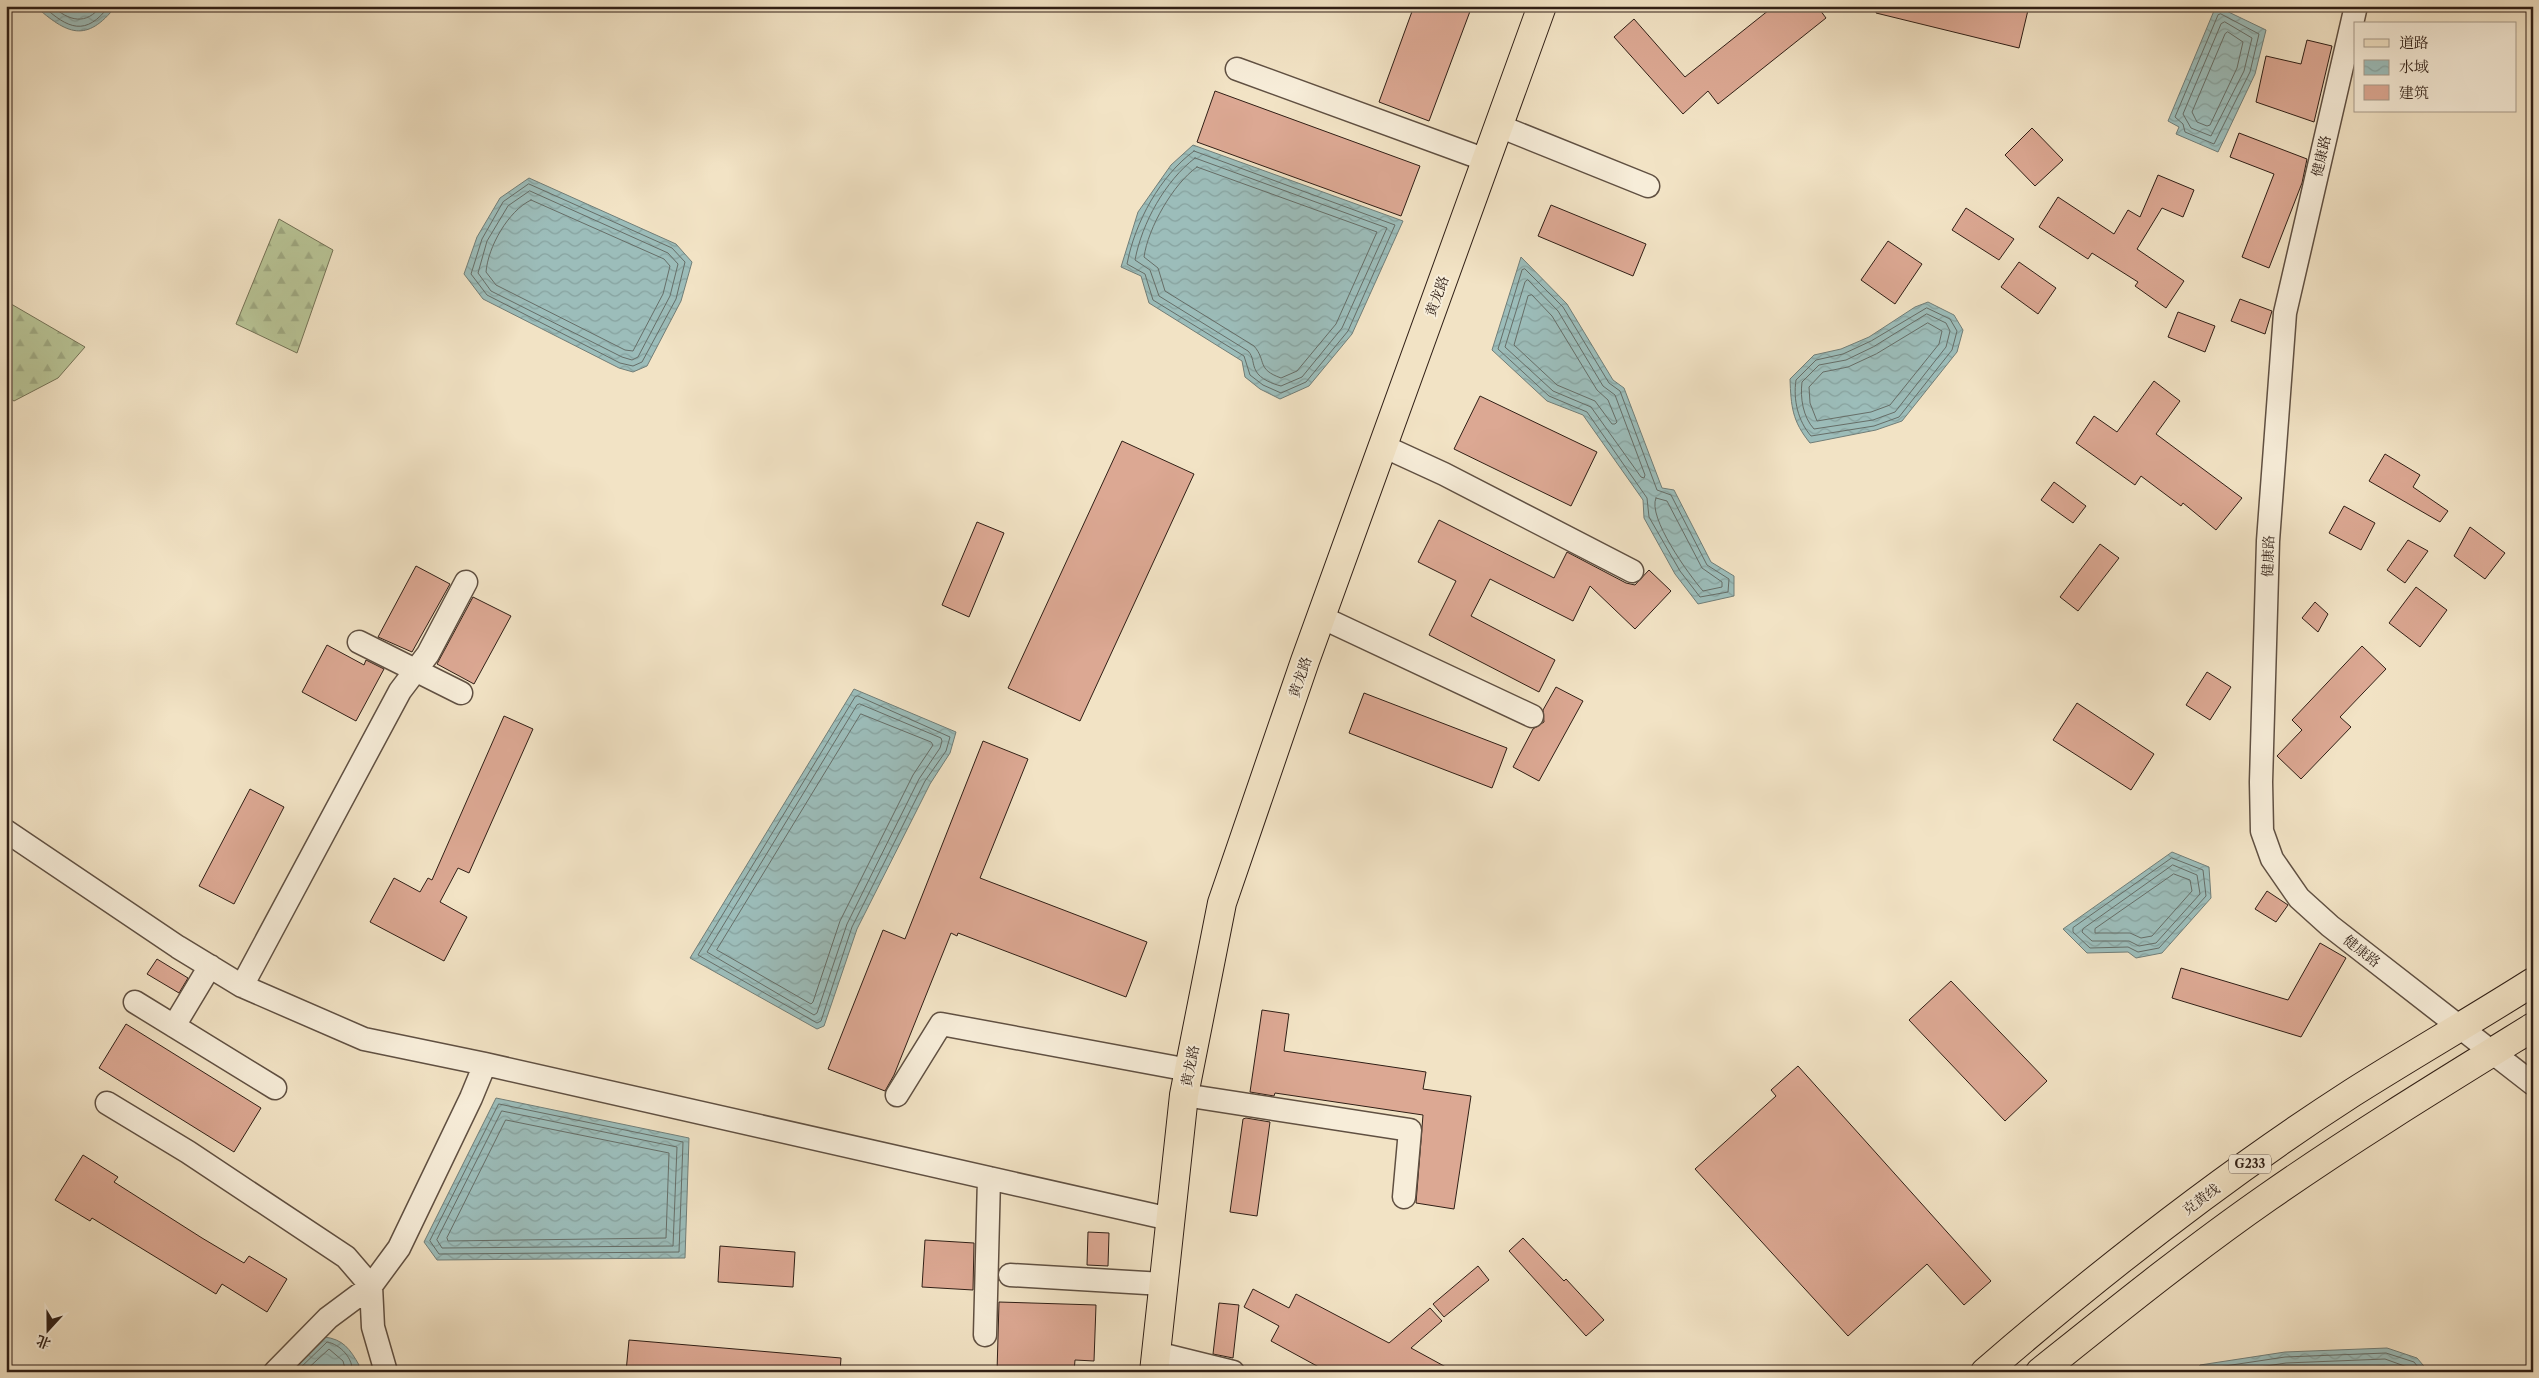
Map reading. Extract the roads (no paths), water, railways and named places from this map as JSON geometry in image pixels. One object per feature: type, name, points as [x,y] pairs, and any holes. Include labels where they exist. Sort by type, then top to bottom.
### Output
[{"type":"main road","name":"黄龙路","points":[[1155,1362],[1186,1082],[1222,903],[1321,617],[1542,6]]},
{"type":"main road","name":"克黄线","points":[[1985,1372],[2141,1243],[2241,1170],[2352,1094],[2533,982]]},
{"type":"main road","name":"G233","points":[[2040,1372],[2166,1271],[2267,1197],[2384,1118],[2533,1027]]},
{"type":"street","name":"健康路","points":[[2356,6],[2285,313],[2268,541],[2261,782],[2262,832],[2272,860],[2299,898],[2330,926],[2533,1084]]},
{"type":"street","points":[[1237,69],[1486,160]]},
{"type":"street","points":[[1498,126],[1648,186]]},
{"type":"street","points":[[1383,446],[1444,474],[1632,571]]},
{"type":"street","points":[[242,986],[400,691],[428,654],[466,582]]},
{"type":"street","points":[[1321,617],[1532,716]]},
{"type":"street","points":[[359,642],[461,693]]},
{"type":"street","points":[[6,831],[178,947],[242,986],[364,1039],[485,1064],[1170,1219]]},
{"type":"street","points":[[174,1026],[210,966]]},
{"type":"street","points":[[135,1002],[275,1088]]},
{"type":"street","points":[[897,1095],[941,1024],[1186,1082],[1410,1130],[1404,1197]]},
{"type":"street","points":[[275,1372],[328,1318],[371,1286],[399,1248],[471,1098],[485,1064]]},
{"type":"street","points":[[107,1103],[188,1152],[346,1257],[371,1286],[373,1327],[386,1372]]},
{"type":"street","points":[[985,1335],[990,1178]]},
{"type":"street","points":[[1010,1274],[1163,1284]]},
{"type":"street","points":[[1155,1362],[1233,1372]]},
{"type":"water","points":[[35,6],[116,6],[95,26],[86,30],[76,31],[57,23]]},
{"type":"water","points":[[2216,6],[2266,30],[2255,74],[2218,152],[2176,134],[2179,127],[2168,121]]},
{"type":"water","points":[[1193,145],[1403,221],[1352,334],[1309,386],[1280,399],[1260,389],[1245,377],[1242,361],[1149,303],[1141,276],[1121,267],[1138,212],[1171,165]]},
{"type":"water","points":[[529,178],[676,244],[692,262],[681,301],[647,366],[633,372],[619,368],[483,299],[464,274],[477,237],[500,198]]},
{"type":"water","points":[[1521,257],[1567,304],[1613,380],[1624,388],[1662,488],[1674,490],[1711,562],[1734,576],[1734,596],[1698,604],[1675,574],[1644,518],[1643,500],[1583,415],[1547,401],[1492,350]]},
{"type":"water","points":[[1928,302],[1954,315],[1963,330],[1957,352],[1902,421],[1876,430],[1810,443],[1799,428],[1796,420],[1791,397],[1790,379],[1814,355],[1841,349],[1869,337],[1915,307]]},
{"type":"water","points":[[854,689],[956,732],[950,753],[930,784],[857,929],[824,1026],[817,1029],[690,958]]},
{"type":"water","points":[[2172,852],[2209,867],[2211,898],[2162,953],[2136,958],[2128,952],[2087,953],[2063,929]]},
{"type":"water","points":[[496,1098],[689,1138],[685,1258],[437,1260],[424,1242]]},
{"type":"water","points":[[324,1337],[336,1340],[349,1350],[359,1365],[356,1372],[289,1372]]},
{"type":"water","points":[[2387,1348],[2417,1358],[2429,1372],[2197,1372],[2200,1365],[2285,1352]]}]
